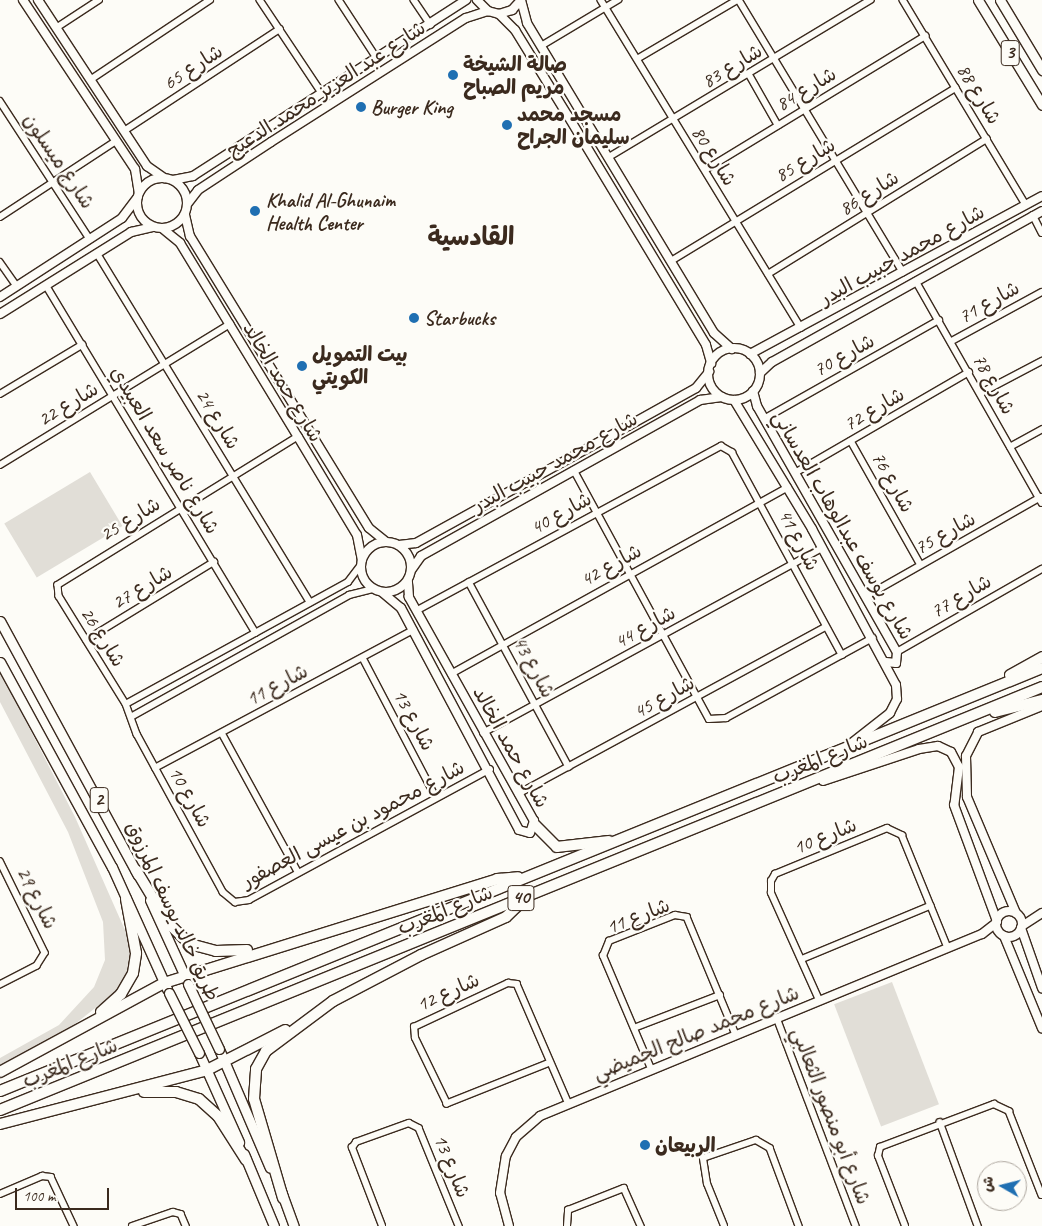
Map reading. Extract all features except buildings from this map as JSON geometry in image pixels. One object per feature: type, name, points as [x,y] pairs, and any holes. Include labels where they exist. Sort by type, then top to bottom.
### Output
[{"type":"highway","points":[[979,692],[1042,657]]},
{"type":"highway","name":"شارع المغرب","points":[[0,1091],[849,744],[1042,668]]},
{"type":"highway","name":"شارع المغرب","points":[[0,1110],[1042,686]]},
{"type":"highway","points":[[957,722],[1042,700]]},
{"type":"highway","points":[[535,825],[557,847],[612,842]]},
{"type":"highway","points":[[136,870],[168,923],[190,944],[216,952],[277,945]]},
{"type":"highway","points":[[0,1072],[164,983],[187,979],[277,945],[497,879],[524,877]]},
{"type":"highway","points":[[0,1124],[207,1070],[225,1063],[420,955],[506,917],[529,895]]},
{"type":"highway","points":[[79,1029],[116,999],[133,973],[136,953],[126,899]]},
{"type":"highway","points":[[283,1198],[256,1110],[254,1075],[266,1051],[312,1015]]},
{"type":"highway","points":[[118,1094],[176,1092],[199,1099],[218,1116],[246,1160]]},
{"type":"main road","name":"3","points":[[978,0],[1042,105]]},
{"type":"main road","name":"3","points":[[1000,0],[1042,70]]},
{"type":"main road","name":"طريق خالد يوسف المرزوق","points":[[0,621],[136,870],[219,1049],[294,1226]]},
{"type":"main road","name":"طريق خالد يوسف المرزوق","points":[[0,662],[126,899],[169,994],[207,1070],[274,1226]]},
{"type":"street","points":[[23,0],[136,173],[140,214],[152,226]]},
{"type":"street","points":[[28,8],[37,6],[38,0]]},
{"type":"street","points":[[38,0],[147,166],[164,178]]},
{"type":"street","points":[[56,28],[100,0]]},
{"type":"street","points":[[90,80],[210,0]]},
{"type":"street","points":[[260,0],[322,93]]},
{"type":"street","points":[[339,0],[377,58]]},
{"type":"street","points":[[414,0],[431,24]]},
{"type":"street","name":"شارع عبد العزيز محمد الدعيج","points":[[174,180],[195,174],[466,0]]},
{"type":"street","points":[[476,0],[488,12],[499,14],[512,10],[522,0]]},
{"type":"street","points":[[499,14],[516,30],[706,345],[711,363],[709,372],[712,386],[722,397],[734,400],[753,391],[760,373],[750,354],[732,349],[718,339],[525,19],[522,0]]},
{"type":"street","name":"شارع 80","points":[[602,0],[673,120],[801,328]]},
{"type":"street","points":[[541,46],[618,0]]},
{"type":"street","points":[[637,59],[738,0],[903,272]]},
{"type":"street","name":"شارع 83","points":[[609,157],[870,0]]},
{"type":"street","name":"شارع 88","points":[[903,0],[1026,205]]},
{"type":"street","name":"شارع عبد العزيز محمد الدعيج","points":[[188,203],[203,187],[466,18],[488,12]]},
{"type":"street","points":[[37,20],[48,15]]},
{"type":"street","name":"شارع 65","points":[[124,131],[280,29]]},
{"type":"street","name":"شارع 84","points":[[705,170],[925,36]]},
{"type":"street","points":[[749,74],[778,126]]},
{"type":"street","name":"شارع 85","points":[[671,261],[956,88]]},
{"type":"street","points":[[557,99],[566,100],[569,92]]},
{"type":"street","name":"شارع ميسلون","points":[[0,101],[54,180],[90,239]]},
{"type":"street","points":[[568,116],[579,108]]},
{"type":"street","name":"شارع 86","points":[[768,274],[987,139]]},
{"type":"street","points":[[0,217],[116,141]]},
{"type":"street","points":[[195,174],[203,187]]},
{"type":"street","points":[[0,297],[126,215],[138,195],[151,180],[164,178],[174,180],[184,190],[188,203],[185,215],[174,226],[163,229],[152,226],[134,230],[0,314]]},
{"type":"street","name":"شارع محمد حبيب البدر","points":[[750,354],[844,305],[1042,196]]},
{"type":"street","name":"شارع محمد حبيب البدر","points":[[760,373],[768,364],[1042,210]]},
{"type":"street","name":"شارع حمد الخالد","points":[[185,215],[188,233],[368,528],[386,542]]},
{"type":"street","points":[[1033,215],[1042,233]]},
{"type":"street","points":[[985,227],[990,238]]},
{"type":"street","name":"شارع حمد الخالد","points":[[163,229],[180,243],[357,535],[362,562]]},
{"type":"street","points":[[969,237],[974,248]]},
{"type":"street","name":"شارع 24","points":[[97,252],[310,602]]},
{"type":"street","points":[[0,262],[16,286]]},
{"type":"street","name":"شارع 78","points":[[916,280],[1041,499]]},
{"type":"street","name":"شارع ناصر سعد العبيدي","points":[[46,285],[256,632]]},
{"type":"street","name":"شارع 71","points":[[952,341],[1042,292]]},
{"type":"street","points":[[858,297],[866,308]]},
{"type":"street","points":[[844,305],[851,313],[848,318]]},
{"type":"street","name":"شارع 70","points":[[764,419],[939,320]]},
{"type":"street","name":"شارع 22","points":[[0,465],[230,324]]},
{"type":"street","points":[[706,345],[714,346],[718,339]]},
{"type":"street","points":[[0,394],[82,345]]},
{"type":"street","points":[[711,363],[732,349]]},
{"type":"street","points":[[981,393],[1042,361]]},
{"type":"street","points":[[258,372],[270,366]]},
{"type":"street","name":"شارع محمد حبيب البدر","points":[[399,545],[424,539],[628,426],[696,388],[709,372]]},
{"type":"street","name":"شارع 72","points":[[795,473],[969,372]]},
{"type":"street","points":[[267,385],[268,380],[277,378]]},
{"type":"street","points":[[696,388],[702,392],[700,400]]},
{"type":"street","name":"شارع يوسف عبدالوهاب العدساني","points":[[753,391],[764,419],[897,652],[896,663],[886,662]]},
{"type":"street","name":"شارع محمد حبيب البدر","points":[[412,569],[430,551],[700,400],[722,397]]},
{"type":"street","name":"شارع يوسف عبدالوهاب العدساني","points":[[734,400],[823,548],[886,662],[896,686],[895,703],[881,721],[849,744]]},
{"type":"street","points":[[641,418],[647,430]]},
{"type":"street","points":[[628,426],[633,438]]},
{"type":"street","points":[[1010,446],[1042,429]]},
{"type":"street","name":"شارع 25","points":[[58,585],[298,437]]},
{"type":"street","name":"شارع 76","points":[[851,441],[921,566]]},
{"type":"street","name":"شارع 41","points":[[721,446],[732,452],[842,655]]},
{"type":"street","name":"شارع 40","points":[[416,611],[721,446]]},
{"type":"street","points":[[574,470],[708,717],[716,721],[873,638]]},
{"type":"street","name":"شارع 42","points":[[451,674],[788,487]]},
{"type":"street","points":[[502,495],[506,508]]},
{"type":"street","name":"شارع 75","points":[[865,597],[1041,499]]},
{"type":"street","points":[[486,504],[491,507],[490,517]]},
{"type":"street","points":[[802,511],[810,514],[814,507]]},
{"type":"street","points":[[812,529],[815,522],[822,521]]},
{"type":"street","points":[[357,535],[365,535],[368,528]]},
{"type":"street","points":[[424,539],[430,551]]},
{"type":"street","points":[[126,704],[345,584],[362,562],[370,547],[386,542],[399,545],[409,555],[412,569],[408,581],[395,591],[383,593],[373,589],[364,579],[362,562]]},
{"type":"street","name":"شارع 44","points":[[483,733],[537,706],[823,548]]},
{"type":"street","name":"شارع 27","points":[[86,640],[214,562]]},
{"type":"street","name":"شارع 77","points":[[897,652],[1042,569]]},
{"type":"street","name":"شارع حمد الخالد","points":[[383,593],[399,605],[490,769],[520,832],[530,833],[535,825],[416,611],[408,594],[408,581]]},
{"type":"street","name":"شارع 43","points":[[470,582],[569,767]]},
{"type":"street","points":[[345,584],[351,588],[349,595]]},
{"type":"street","name":"شارع 26","points":[[58,585],[59,596],[126,704]]},
{"type":"street","points":[[131,717],[349,595],[373,589]]},
{"type":"street","name":"شارع 45","points":[[518,794],[826,627]]},
{"type":"street","name":"شارع 11","points":[[156,768],[413,630]]},
{"type":"street","points":[[226,649],[225,656],[230,661]]},
{"type":"street","points":[[214,656],[220,660],[219,667]]},
{"type":"street","name":"شارع 13","points":[[363,658],[436,797]]},
{"type":"street","points":[[453,702],[461,702],[464,696]]},
{"type":"street","name":"شارع 10","points":[[126,704],[156,768],[232,901]]},
{"type":"street","points":[[1042,706],[982,730],[972,739],[966,760],[969,802],[1017,914],[1042,988]]},
{"type":"street","points":[[462,718],[466,711],[472,712]]},
{"type":"street","points":[[222,734],[298,872]]},
{"type":"street","points":[[778,795],[938,746],[954,754],[958,764],[956,810],[996,922],[1042,1028]]},
{"type":"street","name":"شارع محمود بن عيسى العصفور","points":[[232,901],[249,900],[490,769]]},
{"type":"street","points":[[956,810],[960,801],[969,802]]},
{"type":"street","name":"شارع 10","points":[[819,1000],[771,893],[775,874],[894,828],[902,835],[948,948]]},
{"type":"street","name":"شارع 29","points":[[0,861],[45,953],[37,966],[0,985]]},
{"type":"street","points":[[802,959],[930,906]]},
{"type":"street","points":[[996,922],[1004,912],[1017,914],[1041,913]]},
{"type":"street","points":[[1002,935],[1014,936],[1021,927],[1041,913]]},
{"type":"street","name":"شارع 11","points":[[651,1069],[603,948],[609,941],[675,916],[690,922],[736,1035]]},
{"type":"street","name":"شارع محمد صالح الحميضي","points":[[509,1226],[500,1193],[506,1156],[531,1122],[568,1102],[982,934],[996,922]]},
{"type":"street","name":"شارع محمد صالح الحميضي","points":[[982,934],[1002,935]]},
{"type":"street","name":"شارع 12","points":[[550,1063],[447,1104],[415,1038],[414,1027],[514,983],[521,988],[550,1063],[568,1102]]},
{"type":"street","points":[[634,1028],[720,995]]},
{"type":"street","name":"شارع أبو منصور الثعالبي","points":[[777,1018],[856,1226]]},
{"type":"street","points":[[904,1226],[878,1152],[884,1142],[994,1104],[1005,1106],[1042,1195]]},
{"type":"street","points":[[940,1122],[978,1226]]},
{"type":"street","name":"شارع 13","points":[[382,1226],[352,1148],[357,1141],[409,1123],[419,1128],[459,1226]]},
{"type":"street","points":[[724,1226],[707,1184],[703,1158],[756,1140],[770,1148],[799,1226]]},
{"type":"street","points":[[0,1194],[40,1177],[51,1177],[74,1226]]},
{"type":"street","points":[[567,1226],[568,1210],[624,1188],[641,1226]]},
{"type":"street","points":[[132,1226],[175,1212],[186,1226]]},
{"type":"shaded area","points":[[90,472],[122,526],[37,578],[4,524]]},
{"type":"shaded area","points":[[0,671],[75,817],[128,937],[133,961],[128,982],[70,1028],[0,1065],[0,1058],[59,1025],[94,987],[105,960],[103,922],[68,832],[0,702]]},
{"type":"shaded area","points":[[892,982],[939,1104],[881,1127],[834,1004]]},
{"type":"place","name":"صالة الشيخة مريم الصباح","points":[[453,75]]},
{"type":"place","name":"Burger King","points":[[361,107]]},
{"type":"place","name":"مسجد محمد سليمان الجراح","points":[[507,125]]},
{"type":"place","name":"Khalid Al-Ghunaim Health Center","points":[[255,211]]},
{"type":"place","name":"Starbucks","points":[[414,318]]},
{"type":"place","name":"بيت التمويل الكويتي","points":[[302,366]]},
{"type":"place","name":"الربيعان","points":[[645,1145]]},
{"type":"district","name":"القادسية","points":[[471,237]]}]
